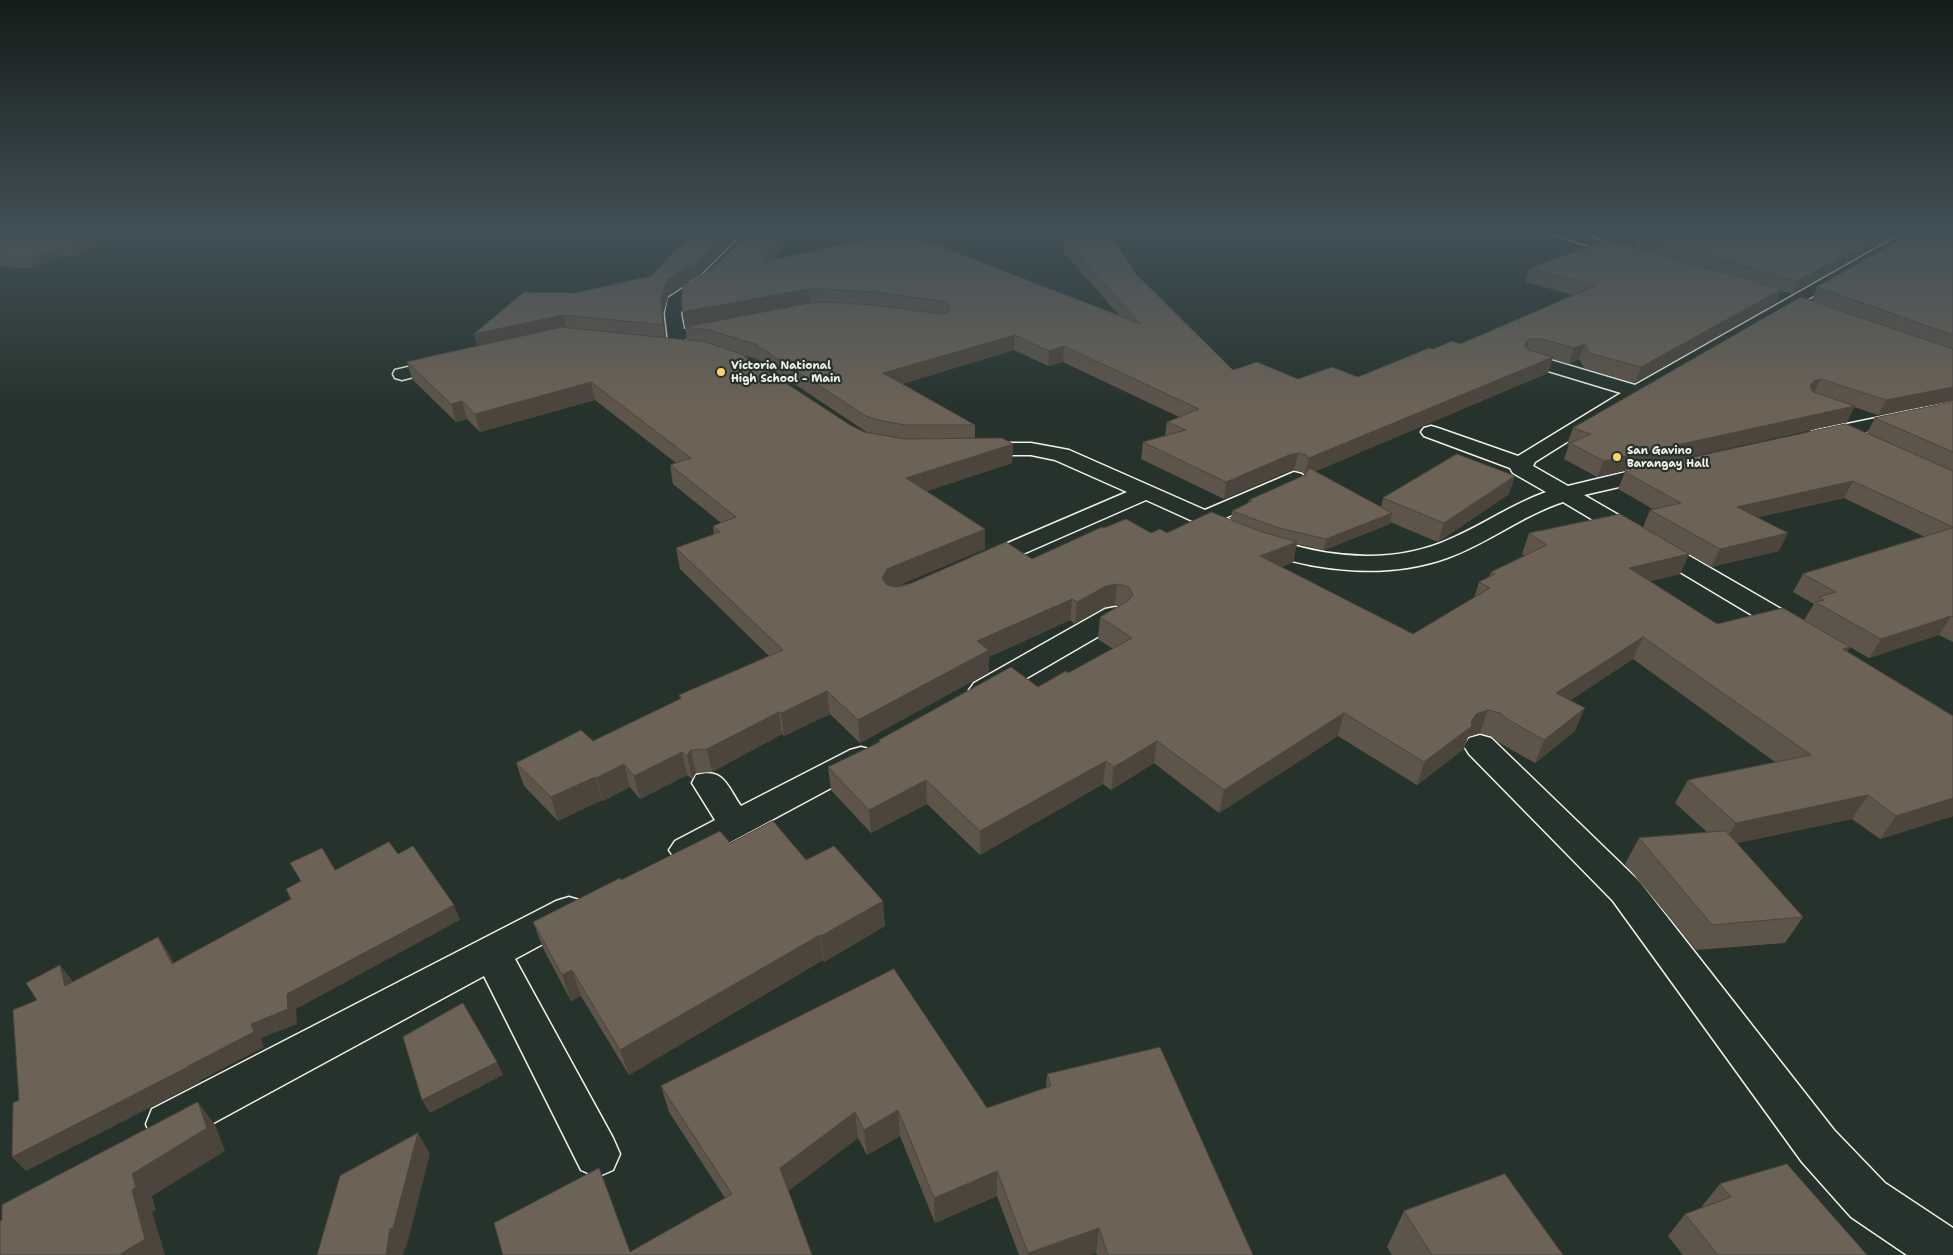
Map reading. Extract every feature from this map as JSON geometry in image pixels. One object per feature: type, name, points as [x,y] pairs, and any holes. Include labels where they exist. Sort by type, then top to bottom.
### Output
[{"type":"street","points":[[671,343],[676,298],[689,290]]},
{"type":"street","points":[[1521,466],[1535,453],[1636,391],[1813,290]]},
{"type":"street","points":[[1772,294],[1815,311]]},
{"type":"street","points":[[1752,324],[1774,330]]},
{"type":"street","points":[[671,343],[734,325]]},
{"type":"street","points":[[671,343],[703,351]]},
{"type":"street","points":[[402,374],[468,358]]},
{"type":"street","points":[[1531,360],[1636,391]]},
{"type":"street","points":[[1801,440],[1840,421],[1876,423],[1953,408]]},
{"type":"street","points":[[1840,421],[1874,447]]},
{"type":"street","points":[[1431,432],[1521,466],[1565,494],[1818,643]]},
{"type":"street","points":[[954,450],[1031,449],[1046,451],[1081,463],[1239,534],[1295,554],[1329,561],[1387,564],[1424,558],[1442,552],[1460,544],[1516,512],[1565,494],[1676,468]]},
{"type":"street","points":[[1204,519],[1294,479]]},
{"type":"street","points":[[963,571],[1146,492]]},
{"type":"street","points":[[953,708],[1116,616]]},
{"type":"street","points":[[657,866],[893,742]]},
{"type":"street","points":[[1480,746],[1626,891],[1818,1146],[1868,1200],[1950,1255]]},
{"type":"street","points":[[708,783],[735,824]]},
{"type":"street","points":[[141,1139],[596,898]]},
{"type":"street","points":[[492,953],[597,1154]]},
{"type":"building","points":[[590,290],[664,290],[661,300],[663,325],[563,315],[474,334],[524,292],[575,293]]},
{"type":"building","points":[[683,290],[805,290],[683,312],[681,300]]},
{"type":"building","points":[[834,290],[1052,290],[1141,324],[1110,290],[1152,290],[1233,370],[1257,362],[1298,379],[1332,367],[1358,377],[1429,348],[1433,349],[1452,341],[1460,344],[1587,290],[1781,290],[1641,367],[1589,353],[1585,344],[1574,348],[1542,339],[1529,339],[1525,345],[1528,350],[1553,357],[1309,458],[1298,453],[1289,455],[1226,482],[1143,442],[1186,430],[1167,422],[1199,409],[1064,346],[1049,351],[1015,335],[883,373],[975,425],[905,425],[866,416],[755,344],[709,330],[685,327],[809,303],[875,305],[940,314],[948,312],[950,307],[947,302],[875,292]]},
{"type":"building","points":[[1824,290],[1953,290],[1953,335]]},
{"type":"building","points":[[1801,297],[1953,349],[1953,387],[1886,400],[1821,379],[1814,381],[1810,386],[1813,392],[1855,406],[1604,461],[1570,443],[1591,434],[1573,428]]},
{"type":"building","points":[[562,327],[706,342],[741,354],[850,425],[864,432],[905,439],[1002,438],[1013,444],[906,478],[985,529],[887,569],[882,578],[887,585],[896,587],[907,585],[1006,542],[1032,559],[1102,527],[1104,528],[1126,519],[1151,533],[1160,529],[1167,533],[1211,512],[1259,531],[1297,542],[1260,556],[1413,634],[1490,588],[1479,582],[1495,574],[1491,572],[1547,545],[1529,533],[1620,514],[1689,554],[1629,568],[1717,624],[1783,608],[1850,647],[1843,649],[1953,716],[1953,798],[1896,816],[1868,795],[1736,823],[1688,780],[1811,755],[1643,637],[1556,693],[1585,708],[1544,740],[1500,713],[1488,710],[1476,714],[1471,722],[1472,726],[1424,762],[1344,713],[1224,790],[1157,741],[1114,767],[1106,761],[980,831],[926,780],[869,810],[828,767],[880,742],[879,740],[1011,667],[1038,687],[1132,638],[1100,617],[1128,601],[1133,595],[1129,587],[1117,584],[1106,586],[1077,602],[1072,599],[977,641],[989,650],[858,720],[827,691],[781,713],[779,712],[707,749],[691,750],[687,756],[682,752],[634,776],[624,764],[551,797],[516,763],[581,730],[593,741],[682,698],[679,695],[783,650],[676,548],[720,532],[713,526],[736,517],[670,465],[691,458],[591,382],[475,414],[462,401],[451,404],[407,362]]},
{"type":"building","points":[[1953,402],[1953,452],[1875,418]]},
{"type":"building","points":[[1846,424],[1953,471],[1953,527],[1853,481],[1737,507],[1788,533],[1720,549],[1650,510],[1681,503],[1625,472]]},
{"type":"building","points":[[1457,454],[1515,476],[1444,523],[1383,498]]},
{"type":"building","points":[[1309,468],[1392,513],[1326,539],[1279,528],[1232,511],[1252,501],[1249,500],[1305,475]]},
{"type":"building","points":[[1953,528],[1953,617],[1951,616],[1881,639],[1815,602],[1824,600],[1819,597],[1836,592],[1803,574]]},
{"type":"building","points":[[773,821],[806,860],[834,846],[883,901],[620,1050],[572,970],[562,975],[533,922],[720,831],[730,843]]},
{"type":"building","points":[[1726,831],[1803,917],[1712,925],[1639,838]]},
{"type":"building","points":[[389,842],[398,854],[413,846],[454,905],[287,994],[288,1009],[251,1024],[254,1032],[12,1157],[13,1103],[19,1100],[13,1010],[37,1000],[26,983],[60,965],[65,986],[158,937],[172,964],[291,899],[286,889],[301,881],[290,863],[322,848],[335,870]]},
{"type":"building","points":[[894,969],[987,1108],[1051,1086],[1047,1074],[1160,1047],[1253,1255],[1108,1255],[1099,1228],[1028,1253],[997,1171],[934,1198],[898,1110],[864,1130],[855,1112],[780,1168],[812,1255],[503,1255],[494,1223],[599,1168],[630,1252],[732,1194],[661,1086]]},
{"type":"building","points":[[463,1003],[497,1062],[422,1100],[403,1037]]},
{"type":"building","points":[[198,1102],[207,1128],[132,1174],[136,1187],[132,1190],[145,1239],[119,1255],[0,1255],[2,1205]]},
{"type":"building","points":[[418,1133],[393,1228],[390,1229],[386,1255],[317,1255],[340,1176]]},
{"type":"building","points":[[1787,1164],[1867,1255],[1718,1255],[1685,1214],[1731,1197],[1720,1184]]},
{"type":"building","points":[[1505,1174],[1563,1255],[1432,1255],[1404,1211]]},
{"type":"place","name":"Victoria National High School - Main","points":[[721,372]]},
{"type":"place","name":"San Gavino Barangay Hall","points":[[1617,457]]}]
